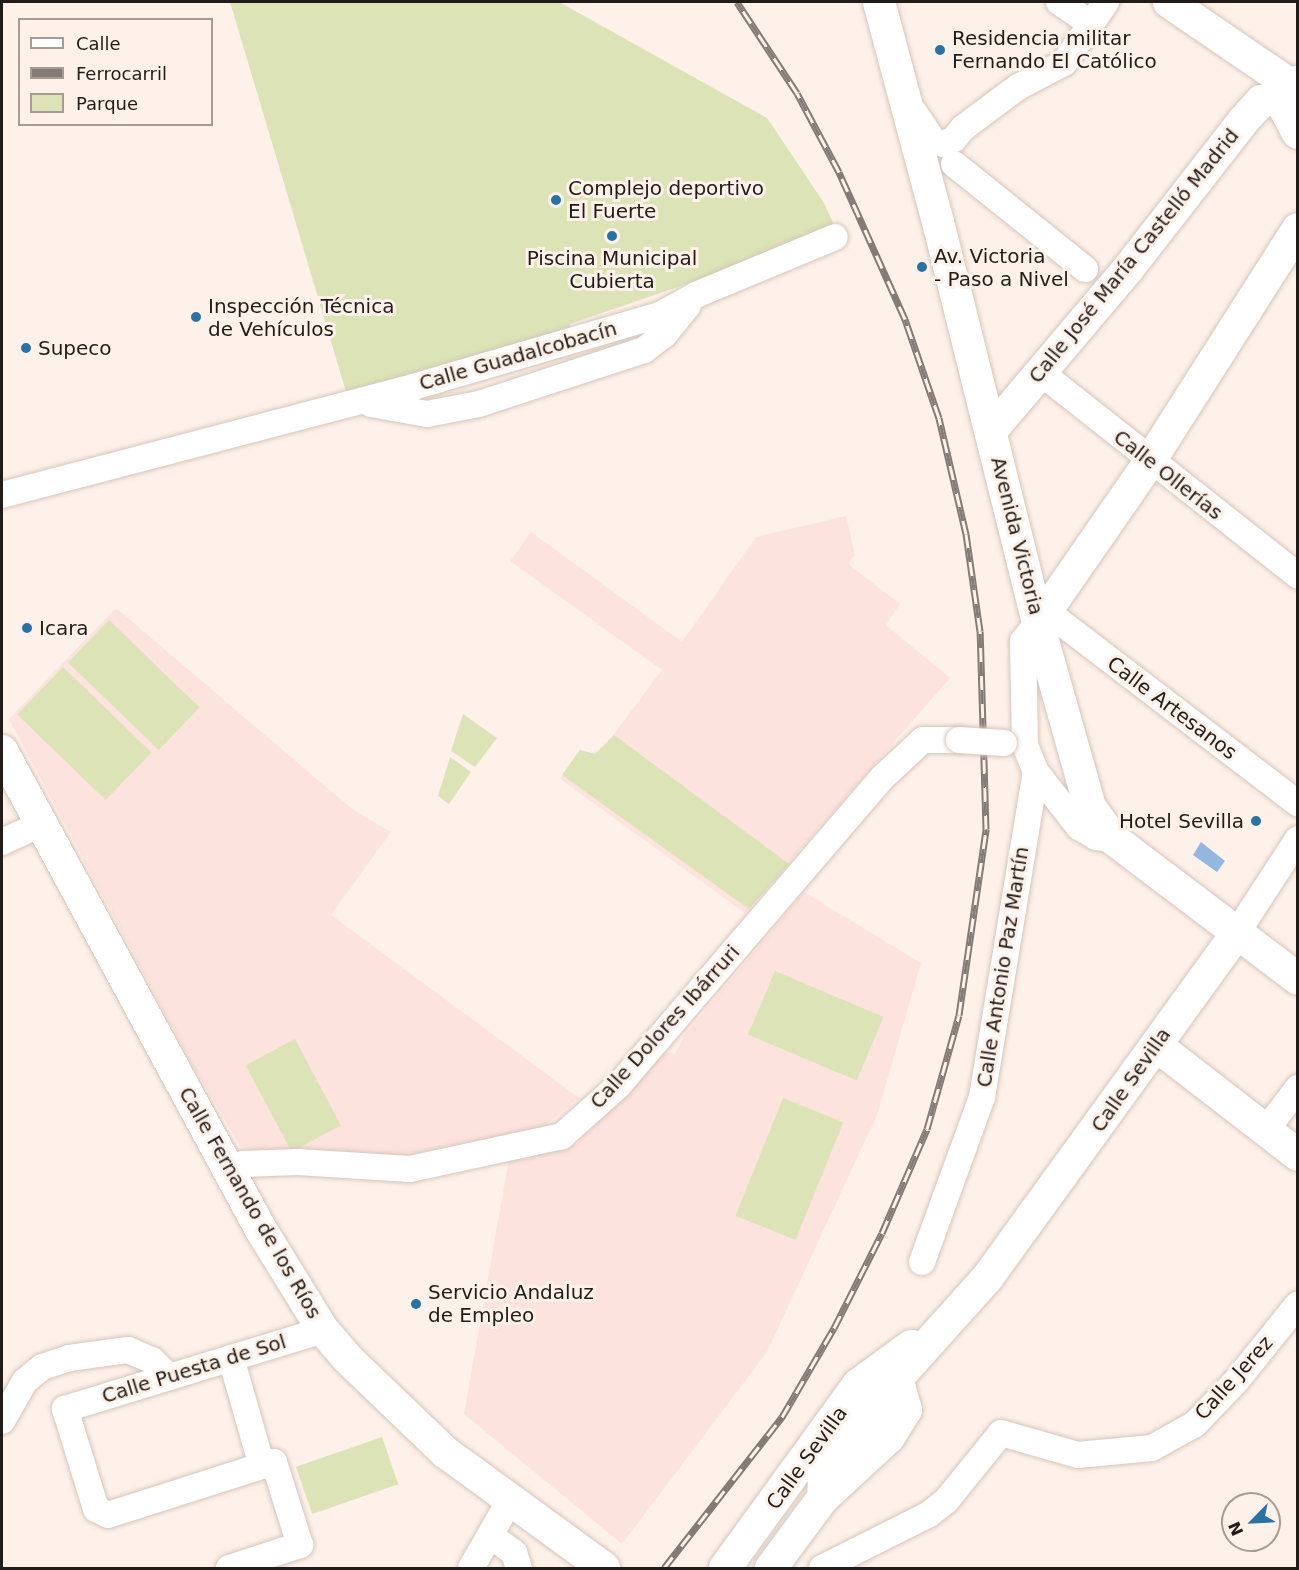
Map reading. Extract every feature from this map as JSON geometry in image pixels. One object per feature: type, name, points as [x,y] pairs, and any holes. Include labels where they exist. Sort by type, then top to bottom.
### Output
[{"type":"main road","name":"Avenida Victoria","points":[[879,2],[1042,617],[1077,807],[1113,839],[1298,979]]},
{"type":"main road","points":[[1169,2],[1292,88],[1287,119],[1298,133]]},
{"type":"main road","name":"Calle José María Castelló Madrid","points":[[991,430],[1128,269],[1244,120],[1261,101],[1292,88]]},
{"type":"main road","points":[[1042,617],[1150,461],[1298,229]]},
{"type":"main road","name":"Calle Fernando de los Ríos","points":[[2,751],[228,1170],[323,1330],[347,1358],[445,1452],[509,1502],[604,1569]]},
{"type":"main road","name":"Calle Sevilla","points":[[771,1569],[823,1498],[867,1460],[898,1424],[906,1410],[904,1396],[893,1383],[956,1315],[1157,1046],[1236,934]]},
{"type":"main road","points":[[1157,1046],[1298,1155]]},
{"type":"main road","name":"Calle Sevilla","points":[[725,1569],[863,1380],[956,1315]]},
{"type":"main road","points":[[849,1400],[870,1381],[893,1383]]},
{"type":"street","points":[[1059,2],[1090,23]]},
{"type":"street","points":[[933,203],[954,179],[954,151],[963,128],[1018,87],[1064,63],[1106,2]]},
{"type":"street","points":[[905,94],[934,142],[944,144],[954,151],[1085,268]]},
{"type":"street","name":"Calle Guadalcobacín","points":[[2,495],[334,407],[660,315],[698,294],[835,237]]},
{"type":"street","name":"Calle Guadalcobacín","points":[[334,407],[382,403],[428,414],[479,404],[644,350],[664,335],[698,294]]},
{"type":"street","name":"Calle Ollerías","points":[[1040,372],[1298,576]]},
{"type":"street","points":[[1042,617],[1023,641],[1014,744],[1036,772],[1077,807]]},
{"type":"street","name":"Calle Artesanos","points":[[1042,617],[1298,804]]},
{"type":"street","name":"Calle Dolores Ibárruri","points":[[228,1170],[243,1164],[298,1162],[410,1169],[562,1136],[618,1086],[883,777],[923,740],[1014,744]]},
{"type":"street","name":"Calle Antonio Paz Martín","points":[[922,1262],[982,1097],[1036,772]]},
{"type":"street","points":[[2,842],[41,824]]},
{"type":"street","name":"Calle Sevilla","points":[[1236,934],[1298,839]]},
{"type":"street","points":[[1266,1130],[1298,1088]]},
{"type":"street","name":"Calle Jerez","points":[[822,1569],[830,1561],[928,1515],[946,1501],[1001,1433],[1078,1455],[1152,1448],[1195,1424],[1238,1380],[1298,1304]]},
{"type":"street","name":"Calle Puesta de Sol","points":[[262,1466],[108,1515],[96,1509],[65,1408],[323,1330]]},
{"type":"street","points":[[2,1421],[25,1381],[42,1367],[69,1358],[128,1350],[152,1360],[169,1377]]},
{"type":"street","points":[[229,1569],[300,1545],[274,1462],[262,1466],[231,1358]]},
{"type":"street","points":[[471,1569],[509,1502]]},
{"type":"street","points":[[491,1536],[514,1553],[519,1569]]},
{"type":"shaded area","points":[[846,516],[855,555],[848,564],[900,604],[886,625],[950,678],[745,913],[560,779],[580,750],[588,754],[601,751],[662,670],[510,561],[531,532],[682,642],[756,537]]},
{"type":"shaded area","points":[[116,608],[352,809],[391,832],[331,915],[579,1098],[542,1128],[406,1159],[251,1150],[240,1146],[192,1064],[9,719]]},
{"type":"shaded area","points":[[804,892],[921,963],[877,1115],[767,1352],[622,1544],[464,1414],[509,1159],[576,1145],[663,1051],[675,1054],[684,1036]]},
{"type":"green space","name":"Complejo deportivo El Fuerte","points":[[230,2],[559,2],[767,118],[824,203],[834,225],[701,279],[570,324],[570,328],[347,395]]},
{"type":"green space","points":[[109,620],[200,708],[159,750],[68,662]]},
{"type":"green space","points":[[63,667],[151,752],[106,800],[17,714]]},
{"type":"green space","points":[[463,714],[497,738],[475,767],[451,751]]},
{"type":"green space","points":[[614,735],[789,864],[749,909],[562,775],[580,750],[595,754]]},
{"type":"green space","points":[[450,757],[471,772],[449,804],[438,796]]},
{"type":"green space","points":[[775,971],[884,1017],[857,1081],[748,1035]]},
{"type":"green space","points":[[295,1039],[341,1126],[292,1152],[246,1065]]},
{"type":"green space","points":[[783,1098],[843,1122],[796,1240],[735,1216]]},
{"type":"green space","points":[[382,1437],[398,1484],[312,1514],[296,1467]]},
{"type":"water","points":[[1201,842],[1225,861],[1217,872],[1193,855]]},
{"type":"railway","points":[[664,1568],[782,1417],[834,1328],[882,1233],[927,1129],[959,1015],[986,829],[980,631],[966,534],[939,418],[905,319],[839,172],[797,93],[737,2]]},
{"type":"place","name":"Residencia militar Fernando El Católico","points":[[940,50]]},
{"type":"place","name":"Complejo deportivo El Fuerte","points":[[556,200]]},
{"type":"place","name":"Piscina Municipal Cubierta","points":[[612,236]]},
{"type":"place","name":"Av. Victoria - Paso a Nivel","points":[[922,267]]},
{"type":"place","name":"Inspección Técnica de Vehículos","points":[[196,317]]},
{"type":"place","name":"Supeco","points":[[26,348]]},
{"type":"place","name":"Icara","points":[[27,628]]},
{"type":"place","name":"Hotel Sevilla","points":[[1256,821]]},
{"type":"place","name":"Servicio Andaluz de Empleo","points":[[416,1304]]}]
